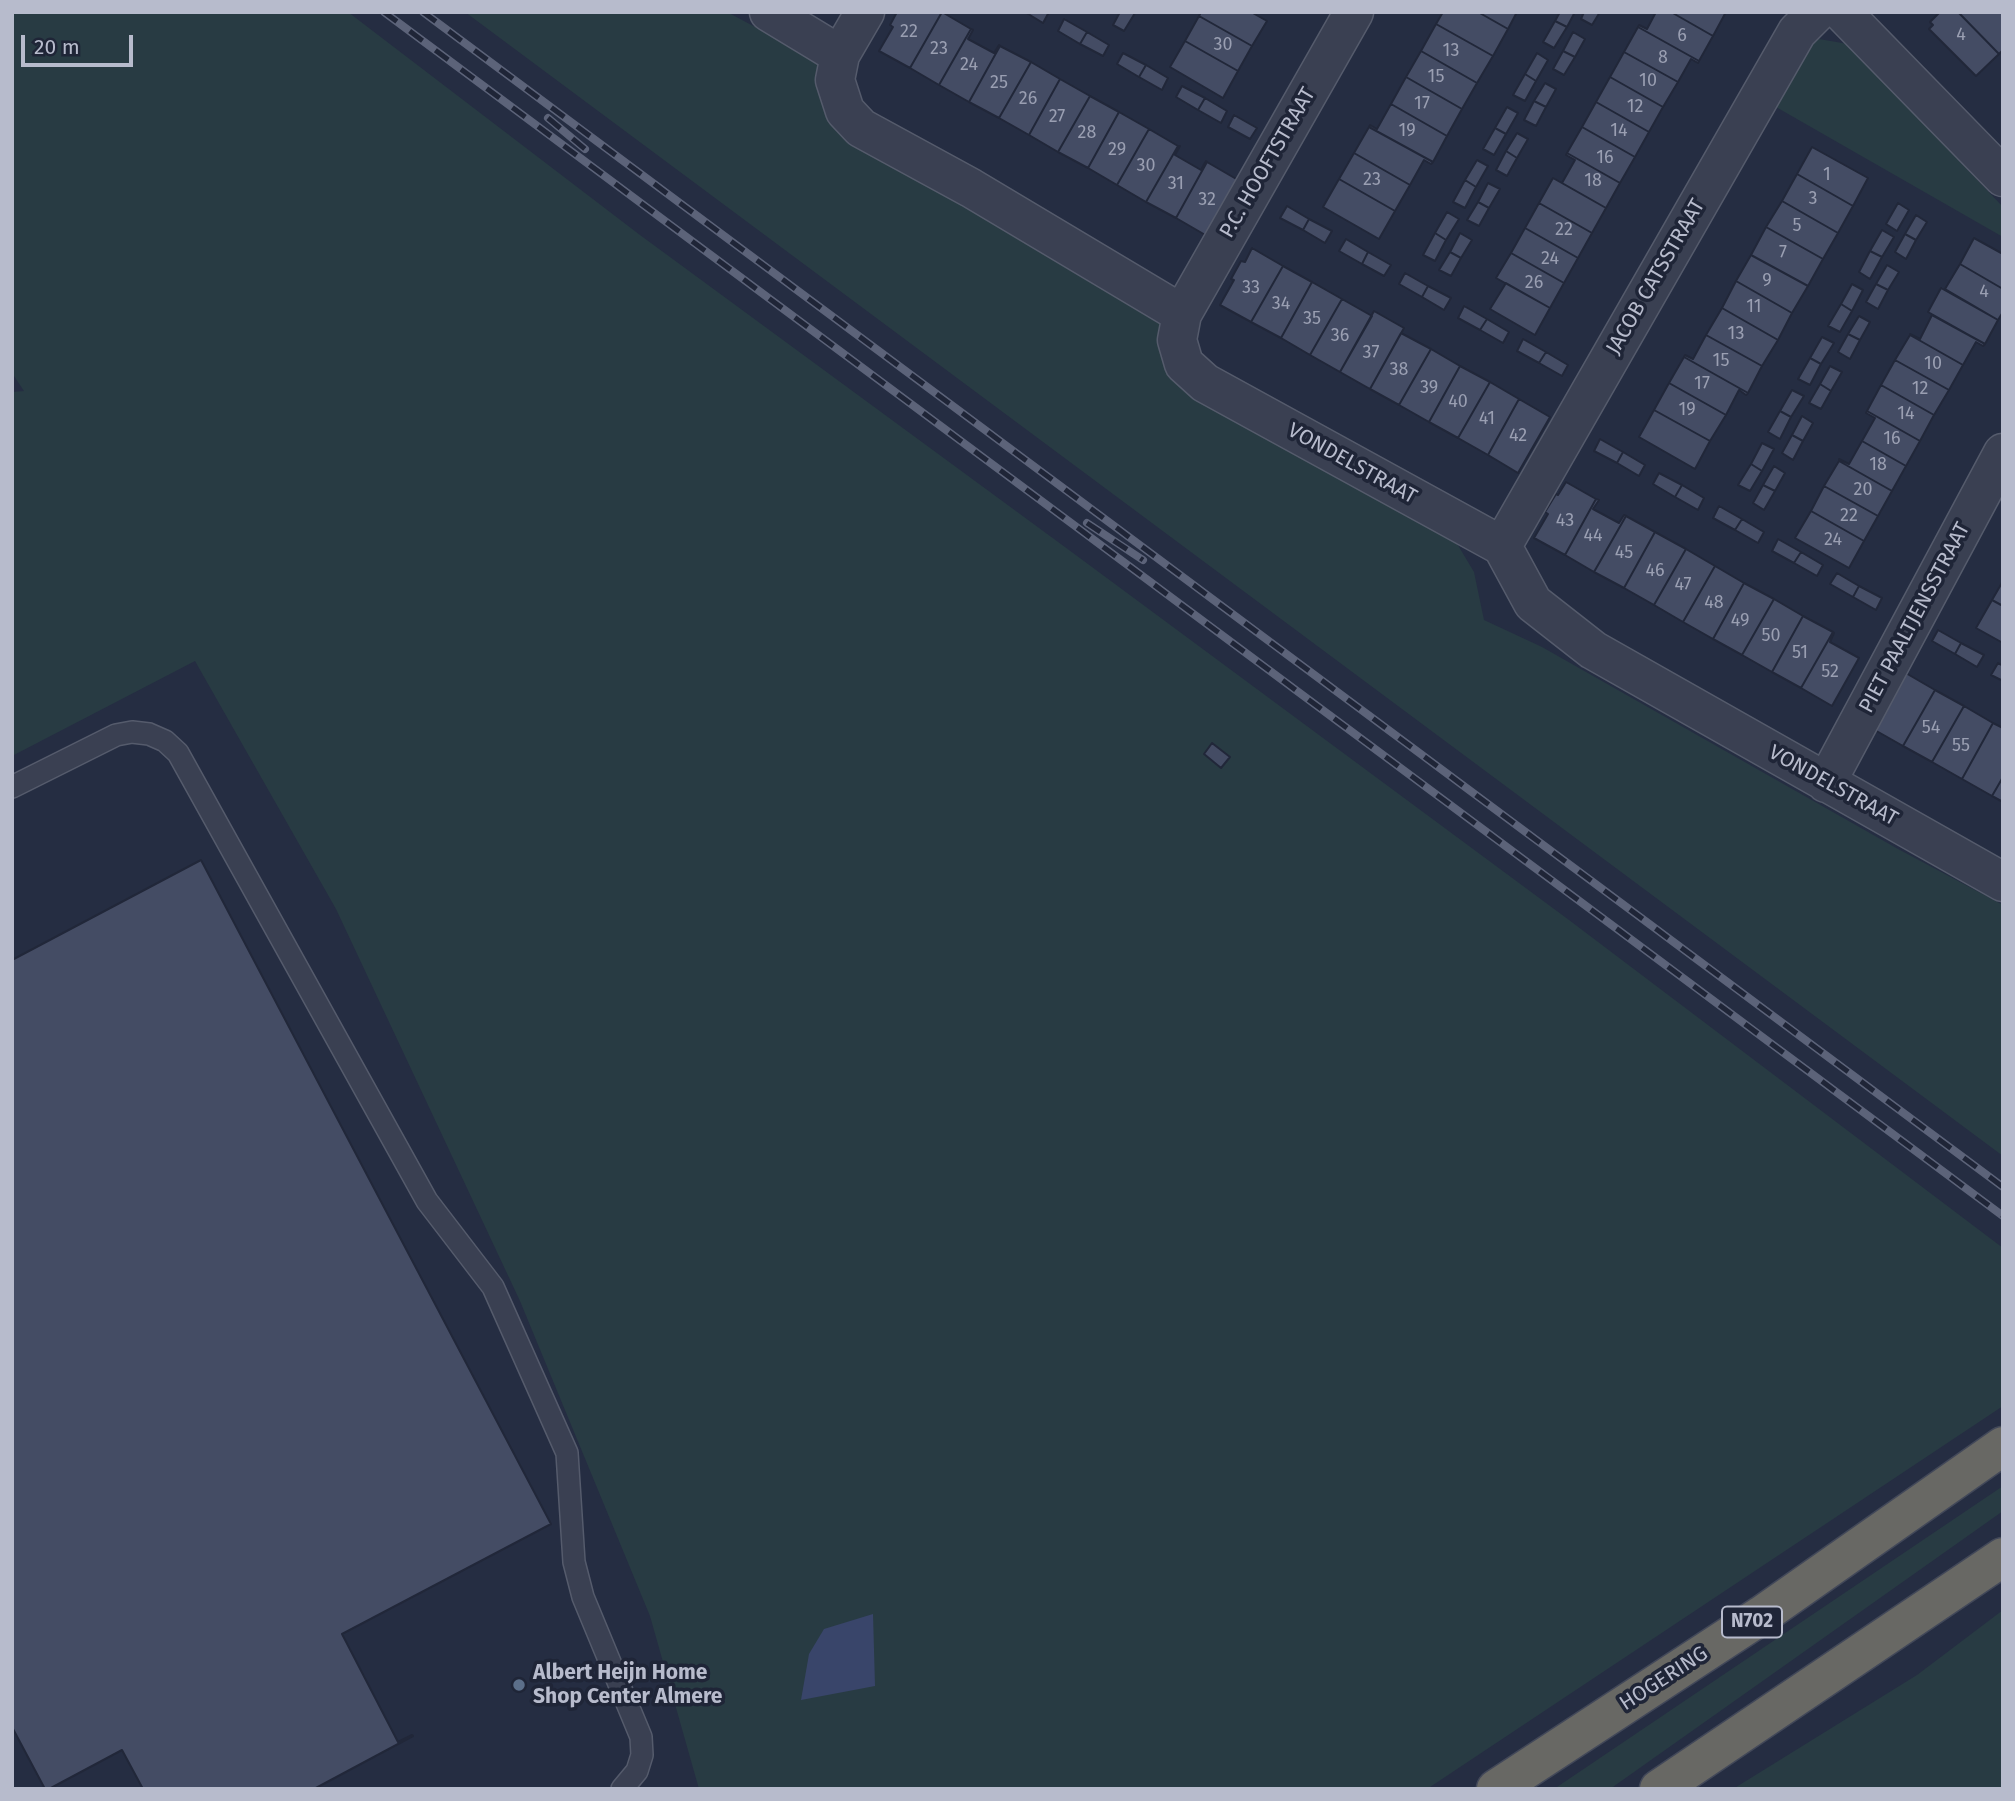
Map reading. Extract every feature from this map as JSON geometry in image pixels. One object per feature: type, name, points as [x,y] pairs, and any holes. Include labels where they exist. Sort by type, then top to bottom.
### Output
[{"type":"highway","name":"HOGERING","points":[[1496,1789],[1762,1615],[2003,1446]]},
{"type":"highway","points":[[1659,1789],[2003,1557]]},
{"type":"street","points":[[769,12],[840,55]]},
{"type":"street","points":[[865,12],[840,55],[835,80],[845,111],[861,128],[971,188],[1182,314]]},
{"type":"street","name":"P.C. HOOFTSTRAAT","points":[[1182,314],[1354,12]]},
{"type":"street","name":"JACOB CATSSTRAAT","points":[[1502,546],[1797,32],[1817,12]]},
{"type":"street","points":[[1842,12],[2003,177]]},
{"type":"street","name":"VONDELSTRAAT","points":[[1182,314],[1177,340],[1184,364],[1206,383],[1502,546],[1534,603],[1593,650],[2003,882]]},
{"type":"street","name":"PIET PAALTJENSSTRAAT","points":[[1826,783],[2003,453]]},
{"type":"lane","points":[[12,787],[116,735],[132,732],[149,734],[165,741],[177,753],[427,1201],[493,1287],[568,1453],[574,1562],[583,1597],[641,1737],[642,1755],[637,1771],[622,1789]]},
{"type":"shaded area","points":[[12,12],[348,12],[640,235],[1569,920],[2003,1248],[2003,1406],[1427,1789],[699,1789],[650,1616],[520,1301],[336,909],[195,661],[12,756],[12,392],[24,391],[12,373]]},
{"type":"shaded area","points":[[465,12],[727,12],[821,62],[823,102],[1158,314],[1164,355],[1450,532],[1474,572],[1484,620],[1542,647],[1898,849],[2003,905],[2003,1156]]},
{"type":"shaded area","points":[[1819,39],[1848,44],[2003,207],[2003,237],[1769,103],[1798,50]]},
{"type":"shaded area","points":[[2003,1486],[2003,1511],[1610,1789],[1554,1789]]},
{"type":"shaded area","points":[[2003,1610],[2003,1789],[1733,1789],[1917,1675]]},
{"type":"water","points":[[873,1614],[875,1686],[801,1700],[809,1654],[824,1629]]},
{"type":"building","points":[[897,12],[942,12],[910,68],[879,51],[893,27],[890,25]]},
{"type":"building","points":[[942,12],[971,29],[939,85],[910,68]]},
{"type":"building","points":[[1025,12],[1049,12],[1043,23]]},
{"type":"building","points":[[1120,12],[1135,13],[1124,31],[1113,25]]},
{"type":"building","points":[[1201,12],[1251,12],[1267,21],[1252,46],[1199,16]]},
{"type":"building","points":[[1443,12],[1478,12],[1508,29],[1493,56],[1436,24]]},
{"type":"building","points":[[1478,12],[1517,12],[1508,29]]},
{"type":"building","points":[[1560,12],[1575,12],[1567,27],[1555,21]]},
{"type":"building","points":[[1584,12],[1600,12],[1592,25],[1581,19]]},
{"type":"building","points":[[1656,12],[1671,12],[1713,36],[1699,61],[1638,27],[1639,25],[1647,29]]},
{"type":"building","points":[[1671,12],[1726,12],[1713,36]]},
{"type":"building","points":[[1940,12],[1958,12],[1999,54],[1976,76],[1929,29],[1933,25],[1930,22]]},
{"type":"building","points":[[1958,12],[2001,12],[2003,50],[1999,54]]},
{"type":"building","points":[[1199,16],[1252,46],[1238,71],[1185,41]]},
{"type":"building","points":[[1064,19],[1087,32],[1080,44],[1058,31]]},
{"type":"building","points":[[1555,21],[1567,27],[1554,48],[1543,42]]},
{"type":"building","points":[[1436,24],[1493,56],[1477,83],[1421,51]]},
{"type":"building","points":[[1638,27],[1699,61],[1698,63],[1691,59],[1678,82],[1624,52]]},
{"type":"building","points":[[971,29],[973,30],[968,39],[994,53],[1000,46],[969,102],[939,85]]},
{"type":"building","points":[[1087,32],[1109,45],[1103,56],[1080,44]]},
{"type":"building","points":[[1573,32],[1585,39],[1575,57],[1563,51]]},
{"type":"building","points":[[1185,41],[1238,71],[1223,98],[1170,67]]},
{"type":"building","points":[[1000,46],[1031,62],[999,118],[969,102]]},
{"type":"building","points":[[1421,51],[1477,83],[1462,109],[1406,77]]},
{"type":"building","points":[[1563,51],[1575,57],[1564,75],[1553,69]]},
{"type":"building","points":[[1624,52],[1678,82],[1663,107],[1610,77]]},
{"type":"building","points":[[1123,53],[1146,65],[1139,77],[1117,64]]},
{"type":"building","points":[[1537,53],[1548,60],[1536,81],[1525,74]]},
{"type":"building","points":[[1031,62],[1060,79],[1029,135],[999,118]]},
{"type":"building","points":[[1146,65],[1168,78],[1162,90],[1139,77]]},
{"type":"building","points":[[1525,74],[1536,81],[1525,101],[1513,95]]},
{"type":"building","points":[[1406,77],[1462,109],[1447,136],[1391,104]]},
{"type":"building","points":[[1610,77],[1663,107],[1649,132],[1596,102]]},
{"type":"building","points":[[1060,79],[1090,96],[1058,152],[1029,135]]},
{"type":"building","points":[[1545,83],[1556,89],[1546,107],[1534,101]]},
{"type":"building","points":[[1182,86],[1205,98],[1198,110],[1176,97]]},
{"type":"building","points":[[1090,96],[1119,112],[1088,168],[1058,152]]},
{"type":"building","points":[[1205,98],[1227,111],[1221,123],[1198,110]]},
{"type":"building","points":[[1534,101],[1546,107],[1536,126],[1524,120]]},
{"type":"building","points":[[1596,102],[1649,132],[1635,157],[1582,127]]},
{"type":"building","points":[[1391,104],[1447,136],[1433,162],[1369,127],[1370,125],[1377,129]]},
{"type":"building","points":[[1507,107],[1518,113],[1506,134],[1495,128]]},
{"type":"building","points":[[1119,112],[1149,129],[1117,185],[1088,168]]},
{"type":"building","points":[[1234,115],[1257,128],[1250,139],[1228,127]]},
{"type":"building","points":[[1369,127],[1433,162],[1431,164],[1424,160],[1410,185],[1354,153]]},
{"type":"building","points":[[1582,127],[1635,157],[1620,183],[1567,153]]},
{"type":"building","points":[[1495,128],[1506,134],[1494,155],[1483,149]]},
{"type":"building","points":[[1149,129],[1178,146],[1146,202],[1117,185]]},
{"type":"building","points":[[1517,133],[1528,139],[1517,158],[1506,151]]},
{"type":"building","points":[[1178,146],[1175,155],[1201,170],[1207,162],[1176,218],[1146,202]]},
{"type":"building","points":[[1812,147],[1868,178],[1853,206],[1797,174]]},
{"type":"building","points":[[1506,151],[1517,158],[1507,176],[1496,170]]},
{"type":"building","points":[[1354,153],[1410,185],[1395,211],[1339,179]]},
{"type":"building","points":[[1567,153],[1620,183],[1606,208],[1562,183],[1575,160],[1566,155]]},
{"type":"building","points":[[1477,160],[1488,166],[1476,187],[1465,180]]},
{"type":"building","points":[[1207,162],[1238,180],[1207,236],[1176,218]]},
{"type":"building","points":[[1797,174],[1853,206],[1838,233],[1782,201]]},
{"type":"building","points":[[1553,178],[1606,208],[1592,233],[1539,203]]},
{"type":"building","points":[[1339,179],[1395,211],[1379,239],[1323,207]]},
{"type":"building","points":[[1465,180],[1476,187],[1465,208],[1453,202]]},
{"type":"building","points":[[1488,183],[1500,189],[1489,208],[1478,202]]},
{"type":"building","points":[[1782,201],[1838,233],[1823,259],[1766,227]]},
{"type":"building","points":[[1478,202],[1489,208],[1479,226],[1467,220]]},
{"type":"building","points":[[1539,203],[1592,233],[1578,258],[1525,228]]},
{"type":"building","points":[[1898,203],[1909,210],[1897,231],[1886,224]]},
{"type":"building","points":[[1287,206],[1309,219],[1303,230],[1280,218]]},
{"type":"building","points":[[1447,212],[1459,219],[1446,240],[1435,233]]},
{"type":"building","points":[[1916,215],[1927,222],[1916,240],[1905,234]]},
{"type":"building","points":[[1309,219],[1332,231],[1325,243],[1303,230]]},
{"type":"building","points":[[1766,227],[1823,259],[1808,286],[1751,255]]},
{"type":"building","points":[[1525,228],[1578,258],[1564,283],[1511,253]]},
{"type":"building","points":[[1882,230],[1894,237],[1882,257],[1870,251]]},
{"type":"building","points":[[1435,233],[1446,240],[1435,261],[1423,255]]},
{"type":"building","points":[[1460,233],[1472,240],[1461,258],[1450,252]]},
{"type":"building","points":[[1905,234],[1916,240],[1906,259],[1895,252]]},
{"type":"building","points":[[1974,238],[2003,254],[2003,289],[1960,264]]},
{"type":"building","points":[[1346,239],[1368,252],[1362,264],[1339,251]]},
{"type":"building","points":[[1252,248],[1283,266],[1251,322],[1220,305],[1241,261],[1245,262]]},
{"type":"building","points":[[1870,251],[1882,257],[1870,279],[1859,272]]},
{"type":"building","points":[[1368,252],[1391,265],[1384,276],[1362,264]]},
{"type":"building","points":[[1450,252],[1461,258],[1451,276],[1439,270]]},
{"type":"building","points":[[1511,253],[1564,283],[1550,308],[1496,278]]},
{"type":"building","points":[[1751,255],[1808,286],[1792,313],[1736,281]]},
{"type":"building","points":[[1960,264],[2003,289],[2003,312],[1998,320],[1945,289]]},
{"type":"building","points":[[1887,265],[1899,272],[1888,290],[1876,284]]},
{"type":"building","points":[[1283,266],[1312,282],[1281,338],[1251,322]]},
{"type":"building","points":[[1405,273],[1428,286],[1422,297],[1399,284]]},
{"type":"building","points":[[1736,281],[1792,313],[1778,340],[1722,308]]},
{"type":"building","points":[[1312,282],[1342,299],[1310,355],[1281,338]]},
{"type":"building","points":[[1506,283],[1550,308],[1535,335],[1490,309]]},
{"type":"building","points":[[1852,284],[1863,290],[1852,311],[1841,304]]},
{"type":"building","points":[[1876,284],[1888,290],[1878,309],[1866,302]]},
{"type":"building","points":[[1428,286],[1451,298],[1444,310],[1422,297]]},
{"type":"building","points":[[1941,288],[1998,320],[1985,344],[1928,312]]},
{"type":"building","points":[[1342,299],[1372,316],[1340,372],[1310,355]]},
{"type":"building","points":[[1841,304],[1852,311],[1840,332],[1828,326]]},
{"type":"building","points":[[1464,306],[1487,319],[1480,330],[1458,318]]},
{"type":"building","points":[[1722,308],[1778,340],[1762,366],[1706,335]]},
{"type":"building","points":[[1374,311],[1404,328],[1370,389],[1340,372]]},
{"type":"building","points":[[1932,315],[1985,344],[1983,346],[1976,342],[1963,365],[1910,335],[1920,339]]},
{"type":"building","points":[[1859,316],[1870,322],[1860,340],[1848,334]]},
{"type":"building","points":[[1487,319],[1509,332],[1503,343],[1480,330]]},
{"type":"building","points":[[1401,333],[1431,349],[1399,405],[1370,389]]},
{"type":"building","points":[[1848,334],[1860,340],[1850,359],[1838,352]]},
{"type":"building","points":[[1706,335],[1762,366],[1748,393],[1684,357],[1685,355],[1693,359]]},
{"type":"building","points":[[1910,335],[1963,365],[1949,390],[1895,360]]},
{"type":"building","points":[[1822,337],[1834,343],[1821,364],[1810,358]]},
{"type":"building","points":[[1523,339],[1546,352],[1539,363],[1517,351]]},
{"type":"building","points":[[1431,349],[1460,366],[1429,422],[1399,405]]},
{"type":"building","points":[[1546,352],[1568,365],[1562,376],[1539,363]]},
{"type":"building","points":[[1684,357],[1748,393],[1746,395],[1739,390],[1726,415],[1669,383]]},
{"type":"building","points":[[1810,358],[1821,364],[1810,385],[1798,379]]},
{"type":"building","points":[[1895,360],[1949,390],[1934,415],[1881,385]]},
{"type":"building","points":[[1460,366],[1490,382],[1458,438],[1429,422]]},
{"type":"building","points":[[1830,366],[1842,372],[1831,391],[1820,384]]},
{"type":"building","points":[[1490,382],[1519,399],[1488,455],[1458,438]]},
{"type":"building","points":[[1669,383],[1726,415],[1710,441],[1654,410]]},
{"type":"building","points":[[1820,384],[1831,391],[1821,409],[1809,403]]},
{"type":"building","points":[[1881,385],[1934,415],[1920,441],[1867,411]]},
{"type":"building","points":[[1792,390],[1804,396],[1791,417],[1780,411]]},
{"type":"building","points":[[1519,399],[1550,417],[1518,473],[1488,455]]},
{"type":"building","points":[[1654,410],[1710,441],[1695,469],[1639,437]]},
{"type":"building","points":[[1780,411],[1791,417],[1780,439],[1768,432]]},
{"type":"building","points":[[1867,411],[1920,441],[1906,466],[1862,441],[1875,418],[1866,413]]},
{"type":"building","points":[[1802,416],[1813,423],[1803,441],[1792,435]]},
{"type":"building","points":[[1792,435],[1803,441],[1793,460],[1782,453]]},
{"type":"building","points":[[1600,439],[1623,452],[1617,463],[1594,451]]},
{"type":"building","points":[[1862,441],[1906,466],[1892,491],[1839,461],[1849,464]]},
{"type":"building","points":[[1762,443],[1774,449],[1762,471],[1751,464]]},
{"type":"building","points":[[1623,452],[1645,465],[1639,476],[1617,463]]},
{"type":"building","points":[[1839,461],[1892,491],[1878,516],[1824,486]]},
{"type":"building","points":[[1751,464],[1762,471],[1750,491],[1738,485]]},
{"type":"building","points":[[1774,466],[1785,473],[1775,491],[1763,485]]},
{"type":"building","points":[[1659,473],[1682,485],[1675,497],[1653,484]]},
{"type":"building","points":[[1566,482],[1596,499],[1565,555],[1534,538],[1548,514],[1545,512]]},
{"type":"building","points":[[1682,485],[1704,498],[1698,510],[1675,497]]},
{"type":"building","points":[[1763,485],[1775,491],[1764,510],[1753,503]]},
{"type":"building","points":[[1824,486],[1878,516],[1864,541],[1811,511]]},
{"type":"building","points":[[1596,499],[1599,500],[1593,509],[1619,523],[1624,515],[1626,516],[1594,572],[1565,555]]},
{"type":"building","points":[[1719,506],[1742,519],[1735,530],[1713,518]]},
{"type":"building","points":[[1811,511],[1864,541],[1849,568],[1795,538]]},
{"type":"building","points":[[1626,516],[1655,532],[1624,588],[1594,572]]},
{"type":"building","points":[[1742,519],[1764,532],[1758,543],[1735,530]]},
{"type":"building","points":[[1655,532],[1686,549],[1654,605],[1624,588]]},
{"type":"building","points":[[1778,539],[1801,552],[1794,563],[1772,551]]},
{"type":"building","points":[[1686,549],[1715,566],[1683,622],[1654,605]]},
{"type":"building","points":[[1801,552],[1823,565],[1817,576],[1794,563]]},
{"type":"building","points":[[1715,566],[1744,583],[1713,639],[1683,622]]},
{"type":"building","points":[[1837,573],[1859,586],[1853,597],[1830,584]]},
{"type":"building","points":[[2003,581],[2003,606],[1992,600]]},
{"type":"building","points":[[1744,583],[1774,599],[1742,655],[1713,639]]},
{"type":"building","points":[[1859,586],[1882,598],[1876,610],[1853,597]]},
{"type":"building","points":[[1774,599],[1803,616],[1772,672],[1742,655]]},
{"type":"building","points":[[1992,600],[2003,606],[2003,643],[1976,628]]},
{"type":"building","points":[[1803,616],[1833,632],[1801,688],[1772,672]]},
{"type":"building","points":[[1938,630],[1961,643],[1955,654],[1932,641]]},
{"type":"building","points":[[1833,632],[1830,642],[1859,658],[1832,706],[1801,688]]},
{"type":"building","points":[[1961,643],[1984,655],[1977,667],[1955,654]]},
{"type":"building","points":[[1998,663],[2003,666],[2003,681],[1991,675]]},
{"type":"building","points":[[1904,672],[1935,690],[1903,746],[1873,729]]},
{"type":"building","points":[[1935,690],[1964,706],[1932,762],[1903,746]]},
{"type":"building","points":[[1964,706],[1993,723],[1962,779],[1932,762]]},
{"type":"building","points":[[1993,723],[2003,728],[2003,777],[1992,796],[1962,779]]},
{"type":"building","points":[[1212,743],[1230,757],[1221,768],[1204,754]]},
{"type":"building","points":[[2003,777],[2003,802],[1992,796]]},
{"type":"building","points":[[201,860],[551,1524],[342,1634],[398,1742],[413,1736],[314,1789],[143,1789],[122,1750],[45,1789],[12,1727],[12,960]]},
{"type":"railway","points":[[384,12],[2003,1216]]},
{"type":"railway","points":[[423,12],[2003,1187]]},
{"type":"railway","points":[[548,118],[585,149]]},
{"type":"railway","points":[[1087,523],[1143,560]]},
{"type":"place","name":"Albert Heijn Home Shop Center Almere","points":[[519,1685]]}]
